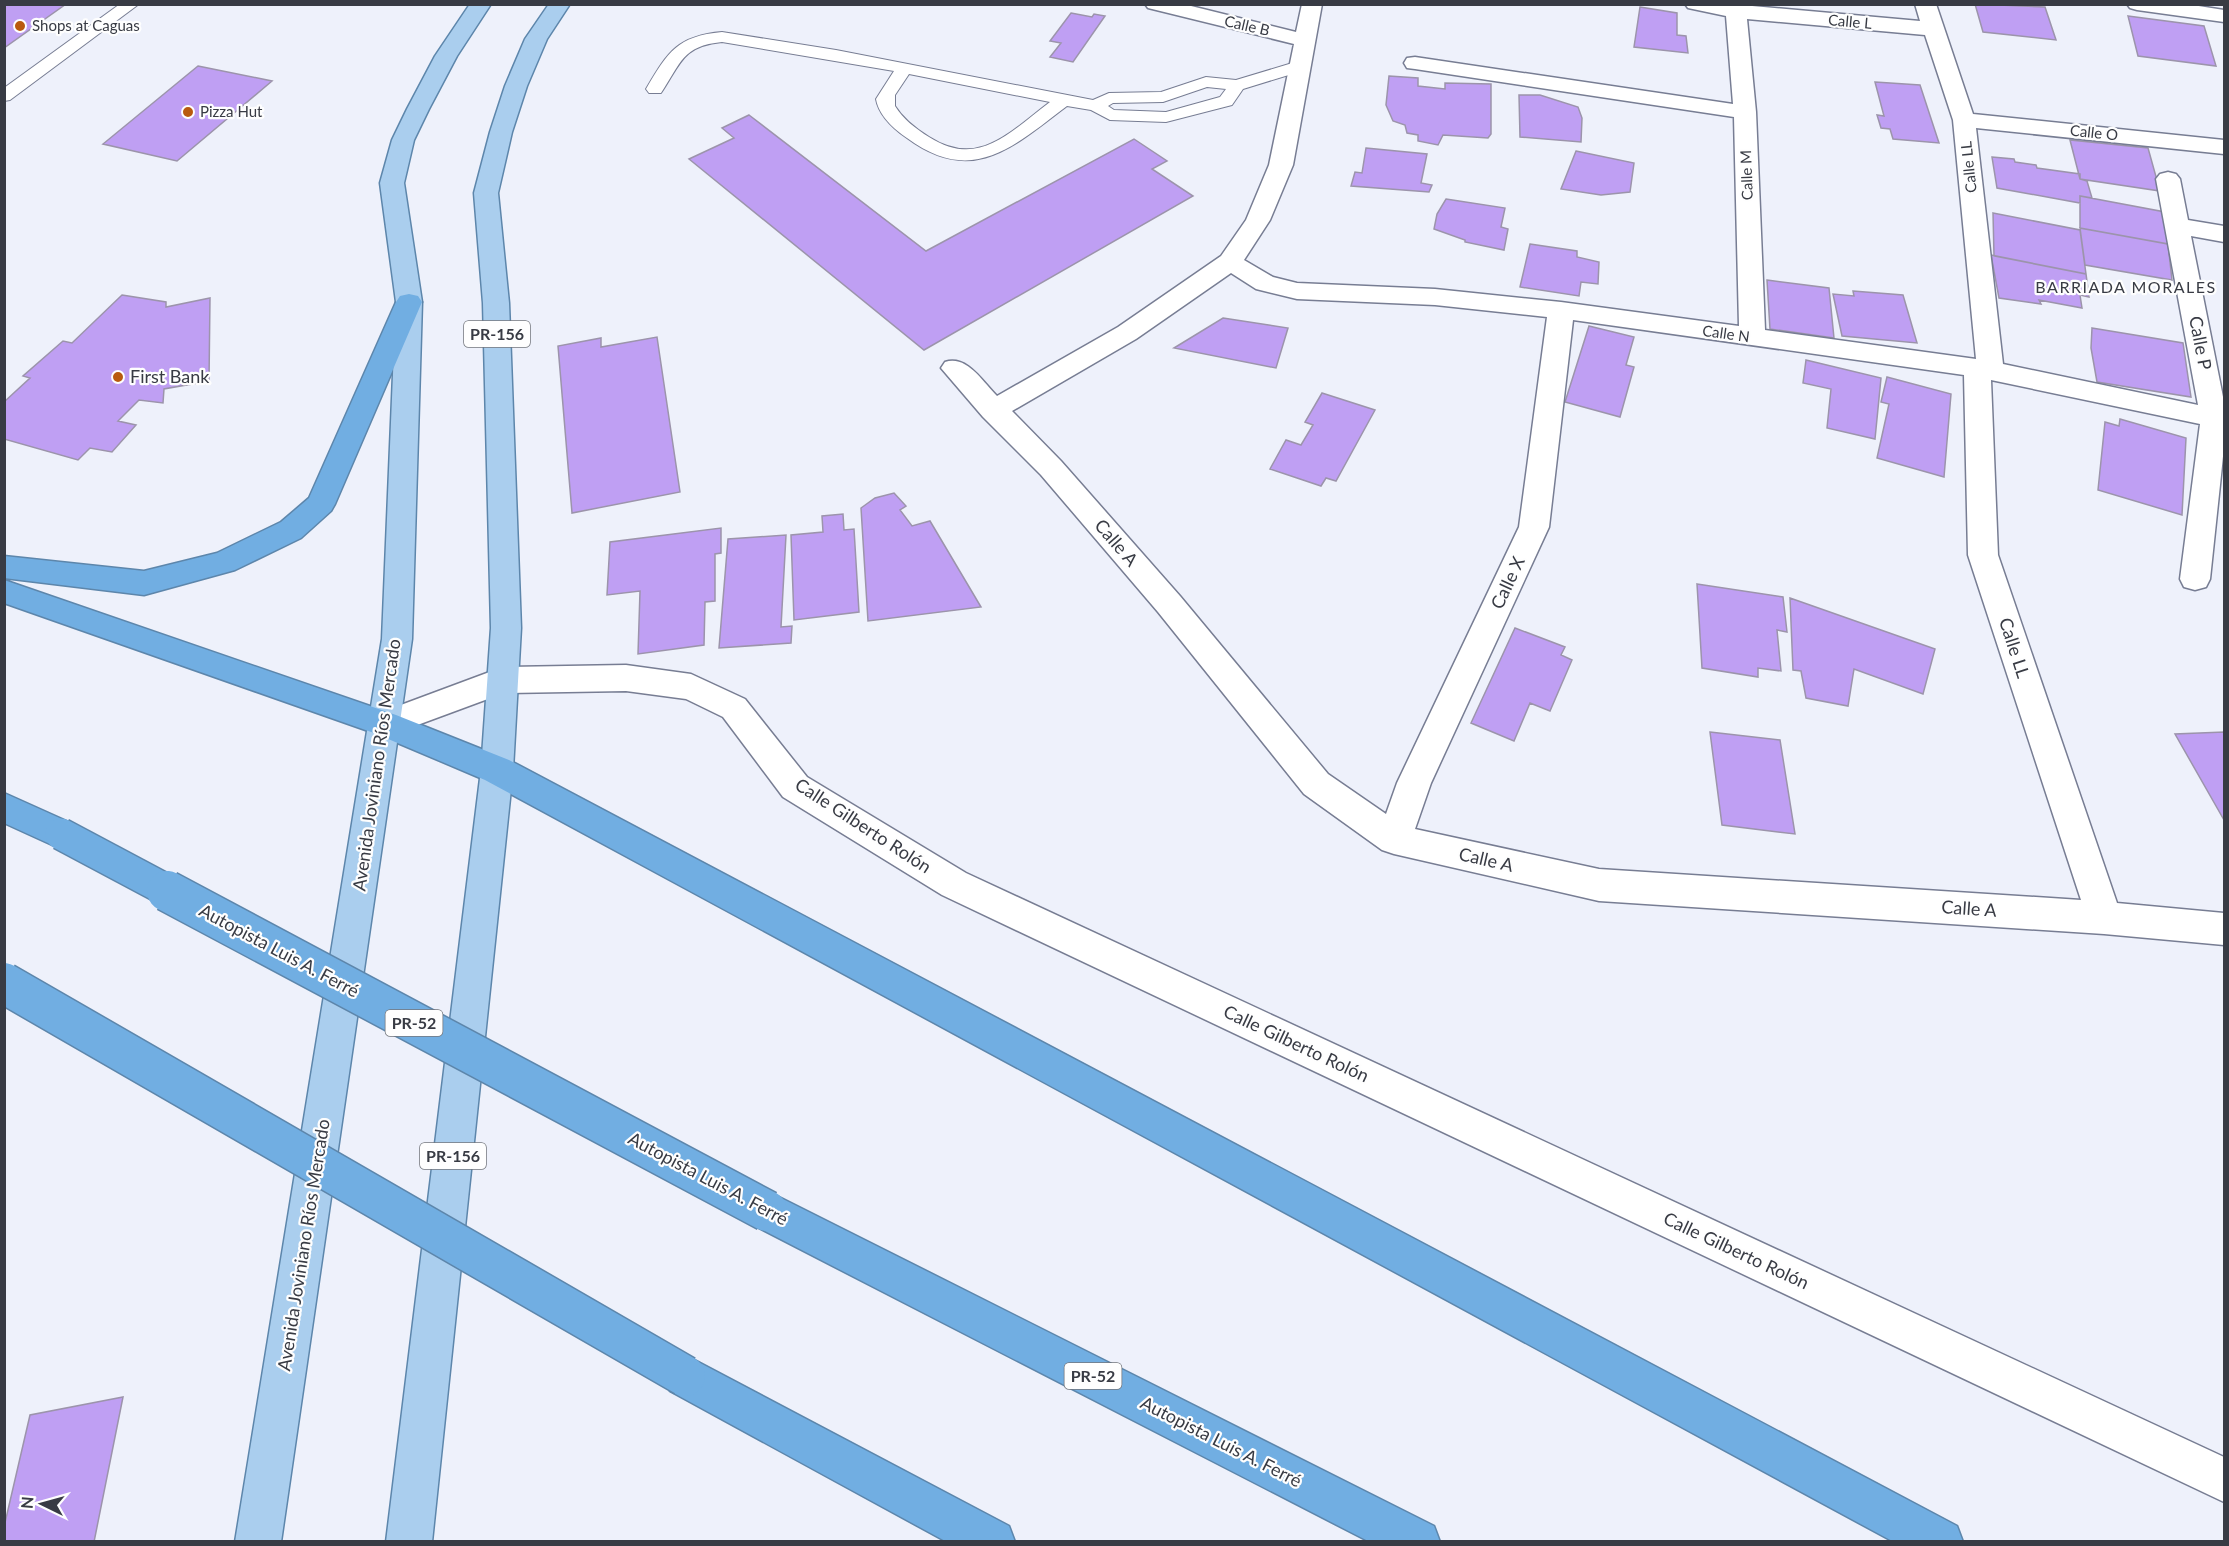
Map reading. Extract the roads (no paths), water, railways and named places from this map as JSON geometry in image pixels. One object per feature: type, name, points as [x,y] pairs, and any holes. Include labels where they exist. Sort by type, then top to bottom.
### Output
[{"type":"highway","points":[[4,567],[144,583],[225,562],[291,530],[321,504],[409,302]]},
{"type":"highway","points":[[4,591],[385,724],[496,770],[1941,1542]]},
{"type":"highway","name":"Autopista Luis A. Ferré","points":[[4,807],[61,834],[767,1211],[1418,1542]]},
{"type":"highway","points":[[4,982],[685,1376],[993,1542]]},
{"type":"main road","name":"Avenida Joviniano Ríos Mercado","points":[[258,1542],[397,639],[409,302],[392,183],[403,140],[418,109],[446,56],[481,4]]},
{"type":"main road","name":"PR-156","points":[[408,1542],[496,770],[503,680],[506,628],[496,314],[486,193],[501,132],[516,86],[536,39],[560,4]]},
{"type":"street","name":"Calle B","points":[[1155,4],[1304,40]]},
{"type":"street","points":[[993,410],[1127,333],[1230,262],[1258,220],[1281,165],[1312,4]]},
{"type":"street","name":"Calle L","points":[[1695,4],[1736,12],[1934,29]]},
{"type":"street","name":"Calle LL","points":[[1925,4],[1964,120],[1983,369],[1983,555],[2104,918]]},
{"type":"street","points":[[2137,4],[2224,16]]},
{"type":"street","name":"Calle M","points":[[1736,12],[1745,112],[1752,338]]},
{"type":"street","points":[[1415,63],[1745,112]]},
{"type":"street","name":"Calle O","points":[[1964,120],[2224,147]]},
{"type":"street","name":"Calle P","points":[[2168,179],[2219,419],[2195,579]]},
{"type":"street","points":[[2177,226],[2224,234]]},
{"type":"street","name":"Calle N","points":[[1230,262],[1265,283],[1298,291],[1435,297],[1561,310],[1983,369],[2219,419]]},
{"type":"street","name":"Calle X","points":[[1394,839],[1414,783],[1534,527],[1561,310]]},
{"type":"street","name":"Calle A","points":[[954,368],[1051,468],[1169,604],[1316,784],[1394,839],[1599,885],[2104,918],[2224,929]]},
{"type":"street","name":"Calle Gilberto Rolón","points":[[385,724],[503,680],[626,678],[691,687],[734,708],[795,787],[954,884],[2224,1480]]},
{"type":"lane","points":[[4,96],[131,4]]},
{"type":"lane","points":[[655,90],[675,54],[690,42],[703,38],[733,39],[905,68],[1096,106],[1110,115],[1166,117],[1226,101],[1237,85]]},
{"type":"lane","points":[[1096,106],[1109,98],[1163,98],[1206,82],[1237,85],[1299,66]]},
{"type":"lane","points":[[905,68],[885,98],[886,108],[906,130],[944,152],[962,156],[980,155],[998,146],[1065,99]]},
{"type":"place","name":"Shops at Caguas","points":[[20,26]]},
{"type":"place","name":"Pizza Hut","points":[[188,112]]},
{"type":"place","name":"First Bank","points":[[118,377]]},
{"type":"district","name":"BARRIADA MORALES","points":[[2126,287]]}]
